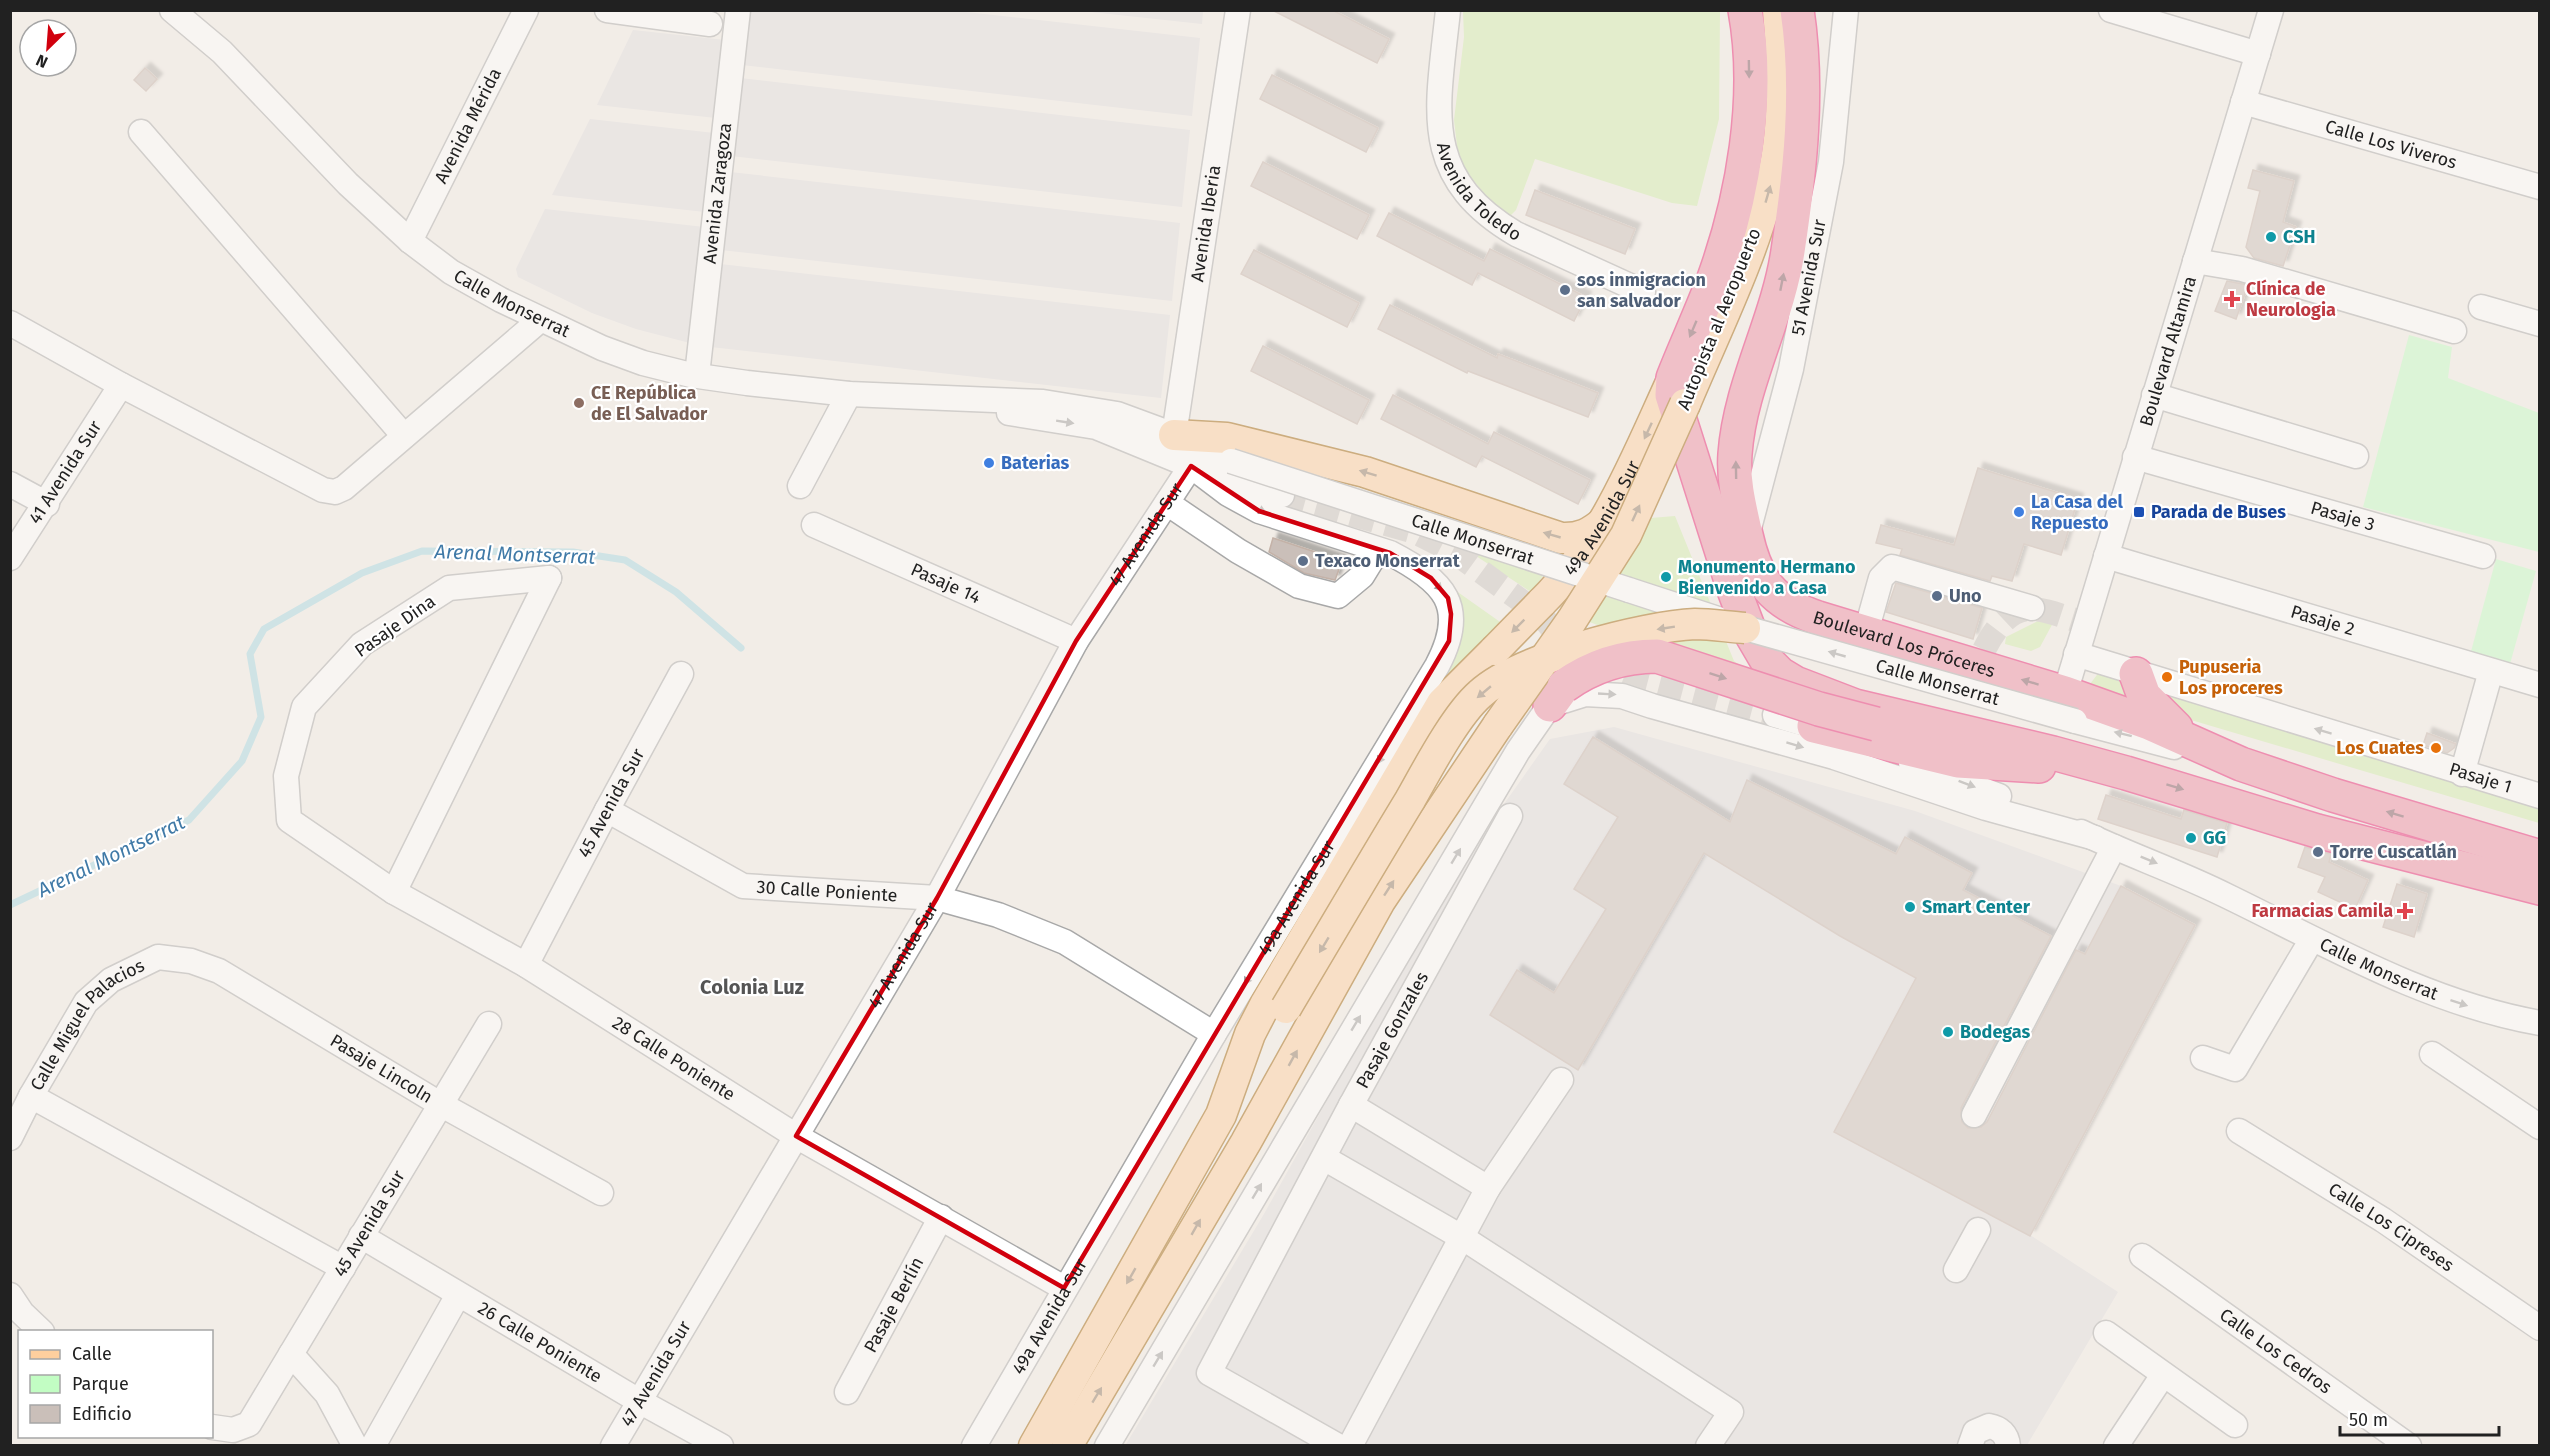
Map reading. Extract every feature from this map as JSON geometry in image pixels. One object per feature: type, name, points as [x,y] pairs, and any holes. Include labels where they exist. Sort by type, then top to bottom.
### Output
[{"type":"highway","points":[[1745,10],[1749,48],[1748,129],[1740,186],[1679,391],[1672,395],[1734,590],[1750,632],[1767,661],[1780,674],[1795,683],[1855,706],[2126,773],[2317,831],[2540,904]]},
{"type":"highway","name":"Boulevard Los Próceres","points":[[1797,10],[1803,63],[1802,106],[1788,251],[1781,290],[1745,401],[1735,455],[1736,479],[1747,539],[1753,562],[1762,582],[1778,600],[1797,611],[1866,632],[1982,658],[2070,707],[2149,723],[2241,764],[2540,857]]},
{"type":"highway","points":[[1557,696],[1592,669],[1637,656],[1657,656],[1819,709],[1876,724],[1948,741],[2012,744]]},
{"type":"highway","points":[[2136,674],[2144,696],[2172,725],[2191,739],[2241,764]]},
{"type":"highway","points":[[1814,726],[1958,761],[2126,773]]},
{"type":"highway","points":[[2317,831],[2540,888]]},
{"type":"highway","points":[[2451,831],[2540,838]]},
{"type":"main road","name":"Autopista al Aeropuerto","points":[[1067,1446],[1246,1142],[1380,901],[1582,605],[1626,535],[1679,391],[1747,260],[1773,176],[1783,65],[1778,10]]},
{"type":"main road","name":"49a Avenida Sur","points":[[1034,1446],[1221,1115],[1250,1034],[1412,752],[1442,704],[1542,603],[1578,562],[1605,521],[1679,391]]},
{"type":"main road","points":[[1174,435],[1227,438],[1365,472],[1561,538],[1575,539],[1591,532],[1605,521]]},
{"type":"main road","points":[[1221,1115],[1427,771],[1460,718],[1481,693],[1509,674],[1562,652],[1593,644],[1648,631],[1695,624],[1745,628]]},
{"type":"street","name":"Calle Monserrat","points":[[172,10],[222,52],[348,184],[410,241],[451,272],[540,320],[602,348],[643,363],[697,375],[849,394],[1043,402],[1117,414],[1174,435],[1230,461],[1745,628],[2070,707]]},
{"type":"street","name":"Avenida Mérida","points":[[410,241],[526,10]]},
{"type":"street","points":[[607,10],[710,24]]},
{"type":"street","name":"Avenida Zaragoza","points":[[697,375],[738,10]]},
{"type":"street","name":"Avenida Iberia","points":[[1174,435],[1238,10]]},
{"type":"street","name":"Avenida Toledo","points":[[1448,10],[1438,118],[1443,151],[1455,179],[1478,206],[1499,224],[1643,292]]},
{"type":"street","name":"51 Avenida Sur","points":[[1747,539],[1791,369],[1831,162],[1846,10]]},
{"type":"street","points":[[2111,10],[2258,54]]},
{"type":"street","name":"Boulevard Altamira","points":[[2070,707],[2080,622],[2106,556],[2271,10]]},
{"type":"street","name":"Calle Los Viveros","points":[[2243,102],[2540,187]]},
{"type":"street","points":[[141,132],[404,436]]},
{"type":"street","points":[[2195,261],[2242,269],[2454,331]]},
{"type":"street","points":[[2481,307],[2540,324]]},
{"type":"street","points":[[10,323],[121,385],[331,492],[344,488],[540,320]]},
{"type":"street","name":"41 Avenida Sur","points":[[10,558],[47,504],[121,385]]},
{"type":"street","points":[[800,486],[849,394]]},
{"type":"street","points":[[2154,395],[2356,456]]},
{"type":"street","name":"Calle Monserrat","points":[[946,397],[1026,416],[1096,427],[1191,466],[1282,495]]},
{"type":"street","name":"Pasaje 3","points":[[2135,457],[2483,556]]},
{"type":"street","name":"47 Avenida Sur","points":[[613,1446],[938,898],[1076,641],[1191,466]]},
{"type":"street","name":"49a Avenida Sur","points":[[974,1446],[1064,1288],[1214,1034],[1431,676],[1449,641],[1451,614],[1448,598],[1431,578],[1407,562],[1378,550],[1258,511],[1228,494],[1191,466]]},
{"type":"street","points":[[10,484],[47,504]]},
{"type":"street","points":[[1167,503],[1238,551],[1299,586],[1338,596],[1362,576],[1378,550]]},
{"type":"street","name":"Pasaje 14","points":[[814,525],[1076,641]]},
{"type":"street","name":"Pasaje 2","points":[[2106,556],[2540,685]]},
{"type":"street","points":[[1866,632],[1881,578],[1892,567],[2032,608]]},
{"type":"street","name":"Pasaje Dina","points":[[289,820],[286,776],[304,707],[362,644],[449,588],[549,578],[394,892]]},
{"type":"street","name":"Pasaje 1","points":[[2076,654],[2540,796]]},
{"type":"street","points":[[2462,774],[2491,671]]},
{"type":"street","name":"45 Avenida Sur","points":[[526,965],[681,674]]},
{"type":"street","name":"Calle Monserrat","points":[[1557,696],[1585,694],[1622,696],[1834,757],[1986,808],[2104,842]]},
{"type":"street","points":[[1107,1446],[1512,761],[1557,696]]},
{"type":"street","name":"Calle Monserrat","points":[[1775,715],[1814,726],[2011,800],[2104,842],[2181,873],[2312,939],[2430,993],[2488,1012],[2540,1023]]},
{"type":"street","name":"30 Calle Poniente","points":[[607,810],[743,886],[938,898],[998,915],[1065,942],[1214,1034]]},
{"type":"street","name":"Pasaje Gonzales","points":[[1488,1188],[1351,1105],[1510,816]]},
{"type":"street","name":"28 Calle Poniente","points":[[289,820],[394,892],[526,965],[796,1136],[941,1216],[1064,1288]]},
{"type":"street","points":[[1974,1115],[2104,842]]},
{"type":"street","points":[[2203,1058],[2235,1069],[2312,939]]},
{"type":"street","name":"Calle Miguel Palacios","points":[[10,1138],[31,1096],[86,1002],[111,980],[158,957]]},
{"type":"street","name":"Pasaje Lincoln","points":[[158,957],[191,961],[219,971],[440,1104],[601,1193]]},
{"type":"street","name":"45 Avenida Sur","points":[[213,1427],[233,1430],[249,1424],[489,1024]]},
{"type":"street","points":[[2432,1054],[2540,1127]]},
{"type":"street","points":[[1350,1446],[1488,1188],[1561,1080]]},
{"type":"street","points":[[31,1096],[343,1268]]},
{"type":"street","points":[[1338,1446],[1209,1373],[1351,1105]]},
{"type":"street","name":"Calle Los Cipreses","points":[[2239,1131],[2383,1220],[2540,1328]]},
{"type":"street","points":[[1324,1158],[1463,1238],[1731,1412],[1708,1446]]},
{"type":"street","name":"Pasaje Berlín","points":[[847,1392],[941,1216]]},
{"type":"street","points":[[1956,1270],[1978,1230]]},
{"type":"street","name":"26 Calle Poniente","points":[[361,1236],[639,1401],[721,1446]]},
{"type":"street","name":"Calle Los Cedros","points":[[2142,1256],[2409,1446]]},
{"type":"street","points":[[10,1295],[22,1312],[40,1330]]},
{"type":"street","points":[[373,1446],[458,1295]]},
{"type":"street","points":[[2106,1333],[2235,1425]]},
{"type":"street","points":[[291,1354],[327,1394],[355,1446]]},
{"type":"street","points":[[2116,1446],[2163,1375]]},
{"type":"street","points":[[1970,1446],[1975,1432],[1989,1426],[2002,1431],[2008,1446]]},
{"type":"highlighted area","points":[[1191,466],[1259,511],[1390,553],[1431,578],[1448,598],[1451,614],[1449,641],[1064,1288],[796,1136],[937,898],[1076,641]]},
{"type":"shaded area","points":[[747,11],[957,11],[1200,38],[1192,116],[742,65]]},
{"type":"shaded area","points":[[1082,11],[1203,11],[1202,24]]},
{"type":"shaded area","points":[[633,30],[725,40],[716,118],[597,105]]},
{"type":"shaded area","points":[[740,78],[1190,130],[1182,207],[731,156]]},
{"type":"shaded area","points":[[590,119],[714,133],[705,212],[552,195]]},
{"type":"shaded area","points":[[730,172],[1180,223],[1172,301],[721,250]]},
{"type":"shaded area","points":[[545,209],[704,227],[690,343],[636,329],[592,313],[518,277],[516,269]]},
{"type":"shaded area","points":[[720,264],[1170,315],[1161,398],[711,347]]},
{"type":"shaded area","points":[[1614,727],[1915,811],[2121,886],[2195,925],[2030,1235],[2118,1292],[2027,1445],[1125,1446],[1264,1214],[1446,886],[1550,739]]},
{"type":"green space","points":[[1463,11],[1720,11],[1719,119],[1697,206],[1672,203],[1535,159],[1516,210],[1506,220],[1459,163],[1454,120],[1464,37]]},
{"type":"green space","points":[[2409,335],[2452,347],[2448,378],[2539,413],[2539,552],[2363,507]]},
{"type":"green space","points":[[1675,516],[1734,661],[1771,688],[1559,611],[1589,566],[1614,521]]},
{"type":"green space","points":[[1447,537],[1548,569],[1531,592]]},
{"type":"green space","points":[[2496,559],[2536,571],[2510,664],[2470,655]]},
{"type":"green space","points":[[1452,588],[1503,624],[1440,690],[1440,673]]},
{"type":"green space","points":[[2048,616],[2054,621],[2040,647],[2031,651],[2005,644],[2006,637]]},
{"type":"green space","points":[[2100,671],[2119,677],[2137,701],[2092,686],[2090,684]]},
{"type":"green space","points":[[2153,688],[2539,804],[2539,823],[2181,717]]},
{"type":"building","points":[[1272,10],[1332,10],[1389,39],[1377,63]]},
{"type":"building","points":[[145,68],[157,79],[146,91],[134,80]]},
{"type":"building","points":[[1272,75],[1378,128],[1366,152],[1260,99]]},
{"type":"building","points":[[1263,162],[1369,215],[1357,239],[1251,186]]},
{"type":"building","points":[[2253,170],[2294,181],[2283,222],[2296,227],[2283,266],[2254,258],[2246,247],[2260,191],[2248,188]]},
{"type":"building","points":[[1535,190],[1635,229],[1625,254],[1526,215]]},
{"type":"building","points":[[1389,213],[1484,261],[1490,249],[1586,297],[1574,321],[1478,273],[1472,285],[1377,236]]},
{"type":"building","points":[[1254,250],[1359,303],[1347,327],[1241,274]]},
{"type":"building","points":[[2227,281],[2248,285],[2236,319],[2215,311]]},
{"type":"building","points":[[1390,305],[1497,358],[1498,354],[1598,393],[1588,417],[1468,371],[1467,373],[1378,329]]},
{"type":"building","points":[[1263,346],[1369,400],[1357,424],[1251,371]]},
{"type":"building","points":[[1393,395],[1488,444],[1494,432],[1590,480],[1578,504],[1482,456],[1476,467],[1381,419]]},
{"type":"building","points":[[1978,468],[2078,499],[2061,555],[2024,544],[2012,581],[1992,576],[1990,581],[1900,555],[1902,549],[1876,543],[1881,525],[1954,545]]},
{"type":"building","name":"Texaco Monserrat","points":[[1273,538],[1342,561],[1335,580],[1304,573],[1269,552]]},
{"type":"building","points":[[1896,583],[1982,608],[1973,639],[1886,612]]},
{"type":"building","name":"Los Cuates","points":[[2427,733],[2456,744],[2447,753],[2423,745]]},
{"type":"building","points":[[1593,737],[1730,822],[1747,780],[1896,854],[1905,837],[1972,873],[1963,890],[2051,936],[1961,1108],[1962,1122],[1968,1128],[1981,1127],[1987,1122],[2076,950],[2085,954],[2121,886],[2195,925],[2030,1236],[1834,1132],[1916,978],[1840,936],[1704,853],[1578,1070],[1490,1015],[1517,970],[1554,993],[1606,909],[1574,889],[1618,817],[1564,784]]},
{"type":"building","name":"GG","points":[[2106,795],[2181,819],[2184,810],[2227,823],[2217,857],[2098,819]]},
{"type":"building","points":[[2305,847],[2331,854],[2329,862],[2368,880],[2355,909],[2318,892],[2325,877],[2298,867]]},
{"type":"building","name":"Farmacias Camila","points":[[2397,884],[2427,894],[2414,937],[2383,927]]},
{"type":"waterway","name":"Arenal Montserrat","points":[[10,905],[189,820],[242,761],[261,717],[250,654],[264,629],[362,573],[422,551],[573,552],[625,560],[676,592],[741,648]]},
{"type":"tunnel","points":[[1282,495],[1415,532],[1454,552],[1542,616],[1573,655],[1629,677],[1775,715]]},
{"type":"tunnel","points":[[1984,650],[2003,622],[2009,616],[2024,609],[2054,613],[2075,620]]},
{"type":"place","name":"CSH","points":[[2271,237]]},
{"type":"place","name":"sos inmigracion san salvador","points":[[1565,290]]},
{"type":"place","name":"Clínica de Neurologia","points":[[2232,299]]},
{"type":"place","name":"CE República de El Salvador","points":[[579,403]]},
{"type":"place","name":"Baterias","points":[[989,463]]},
{"type":"place","name":"La Casa del Repuesto","points":[[2019,512]]},
{"type":"place","name":"Parada de Buses","points":[[2139,512]]},
{"type":"place","name":"Texaco Monserrat","points":[[1303,561]]},
{"type":"place","name":"Monumento Hermano Bienvenido a Casa","points":[[1666,577]]},
{"type":"place","name":"Uno","points":[[1937,596]]},
{"type":"place","name":"Pupuseria Los proceres","points":[[2167,677]]},
{"type":"place","name":"Los Cuates","points":[[2436,748]]},
{"type":"place","name":"GG","points":[[2191,838]]},
{"type":"place","name":"Torre Cuscatlán","points":[[2318,852]]},
{"type":"place","name":"Smart Center","points":[[1910,907]]},
{"type":"place","name":"Farmacias Camila","points":[[2405,911]]},
{"type":"place","name":"Bodegas","points":[[1948,1032]]},
{"type":"district","name":"Colonia Luz","points":[[752,987]]}]
